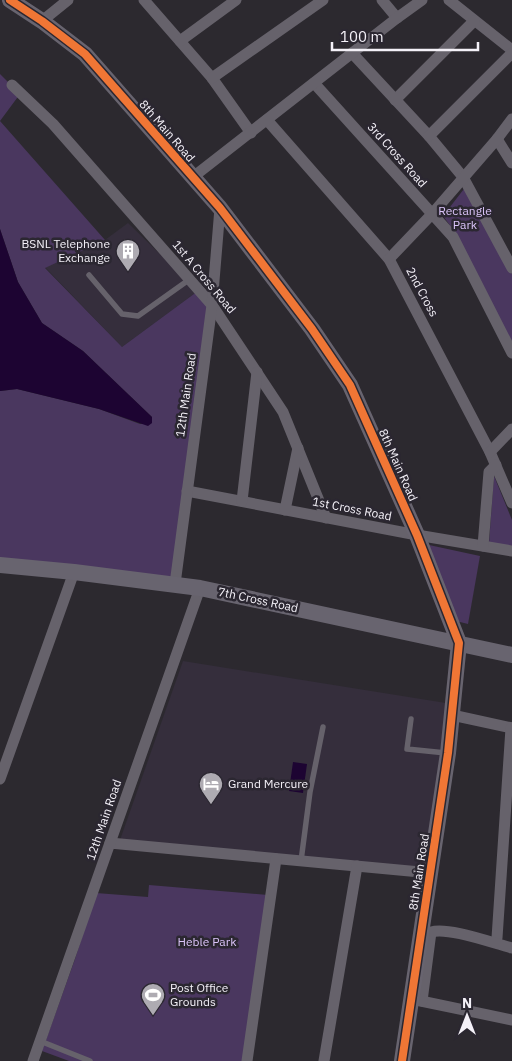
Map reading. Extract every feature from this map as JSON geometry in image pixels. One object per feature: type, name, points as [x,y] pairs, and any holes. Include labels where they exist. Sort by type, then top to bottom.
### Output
[{"type":"street","name":"8th Main Road","points":[[10,0],[42,20],[84,54],[220,208],[312,328],[350,385],[417,535],[459,643],[448,753],[423,920],[417,1000],[402,1061]]},
{"type":"street","points":[[42,20],[68,0]]},
{"type":"street","points":[[180,40],[236,0]]},
{"type":"street","points":[[212,78],[323,0]]},
{"type":"street","points":[[382,0],[397,18]]},
{"type":"street","points":[[194,177],[422,0]]},
{"type":"street","points":[[429,136],[512,52],[449,0]]},
{"type":"street","points":[[148,1],[212,78],[251,133]]},
{"type":"street","points":[[395,100],[474,21]]},
{"type":"street","points":[[352,53],[429,136],[463,177],[512,268]]},
{"type":"street","name":"3rd Cross Road","points":[[314,83],[452,237],[512,354]]},
{"type":"street","name":"1st A Cross Road","points":[[12,86],[53,124],[212,305],[283,412],[326,518]]},
{"type":"street","points":[[389,259],[432,214],[512,119]]},
{"type":"street","name":"2nd Cross","points":[[267,120],[389,259],[490,452],[512,503]]},
{"type":"street","points":[[497,139],[512,163]]},
{"type":"street","name":"12th Main Road","points":[[175,584],[212,305],[220,208]]},
{"type":"street","points":[[242,501],[257,372]]},
{"type":"street","points":[[490,452],[512,429]]},
{"type":"street","points":[[285,510],[298,448]]},
{"type":"street","points":[[483,546],[488,472],[496,465]]},
{"type":"street","name":"1st Cross Road","points":[[187,491],[417,535],[512,551]]},
{"type":"street","name":"7th Cross Road","points":[[0,565],[74,572],[200,588],[512,655]]},
{"type":"street","points":[[0,779],[74,572]]},
{"type":"street","name":"12th Main Road","points":[[33,1061],[200,588]]},
{"type":"street","points":[[452,715],[512,728],[507,883],[497,938]]},
{"type":"street","points":[[110,843],[431,873]]},
{"type":"street","points":[[247,1061],[276,859]]},
{"type":"street","points":[[324,1061],[357,866]]},
{"type":"street","points":[[423,920],[512,941]]},
{"type":"street","points":[[512,948],[449,932],[438,930],[431,932],[417,1000],[512,1020]]},
{"type":"lane","points":[[88,275],[122,314],[138,316],[190,279]]},
{"type":"lane","points":[[411,719],[407,749],[448,753]]},
{"type":"lane","points":[[301,861],[310,792],[323,727]]},
{"type":"lane","points":[[40,1041],[90,1061]]},
{"type":"shaded area","points":[[128,223],[198,291],[122,347],[45,267],[105,240]]},
{"type":"shaded area","points":[[0,229],[18,282],[42,323],[83,351],[152,417],[152,423],[148,426],[99,409],[17,389],[0,391]]},
{"type":"shaded area","points":[[183,661],[446,703],[426,869],[120,840]]},
{"type":"shaded area","points":[[293,762],[307,764],[303,793],[289,791]]},
{"type":"green space","points":[[0,74],[20,94],[0,121]]},
{"type":"green space","points":[[0,121],[105,240],[45,268],[122,347],[198,291],[212,308],[177,580],[0,558],[0,391],[17,389],[99,409],[140,424],[152,423],[152,417],[83,351],[42,323],[18,282],[0,229]]},
{"type":"green space","name":"Rectangle Park","points":[[467,185],[512,274],[512,346],[455,232],[443,216]]},
{"type":"green space","points":[[494,476],[512,520],[512,546],[489,543]]},
{"type":"green space","points":[[429,545],[480,556],[468,624],[456,621]]},
{"type":"green space","name":"Heble Park","points":[[149,885],[268,895],[245,1061],[69,1061],[42,1051],[96,893],[148,897]]},
{"type":"cycle path","points":[[10,0],[42,21],[85,54],[220,208],[312,329],[350,385],[417,535],[459,643],[448,753],[402,1061]]},
{"type":"place","name":"BSNL Telephone Exchange","points":[[128,272]]},
{"type":"place","name":"Grand Mercure","points":[[211,805]]},
{"type":"place","name":"Post Office Grounds","points":[[153,1016]]}]
